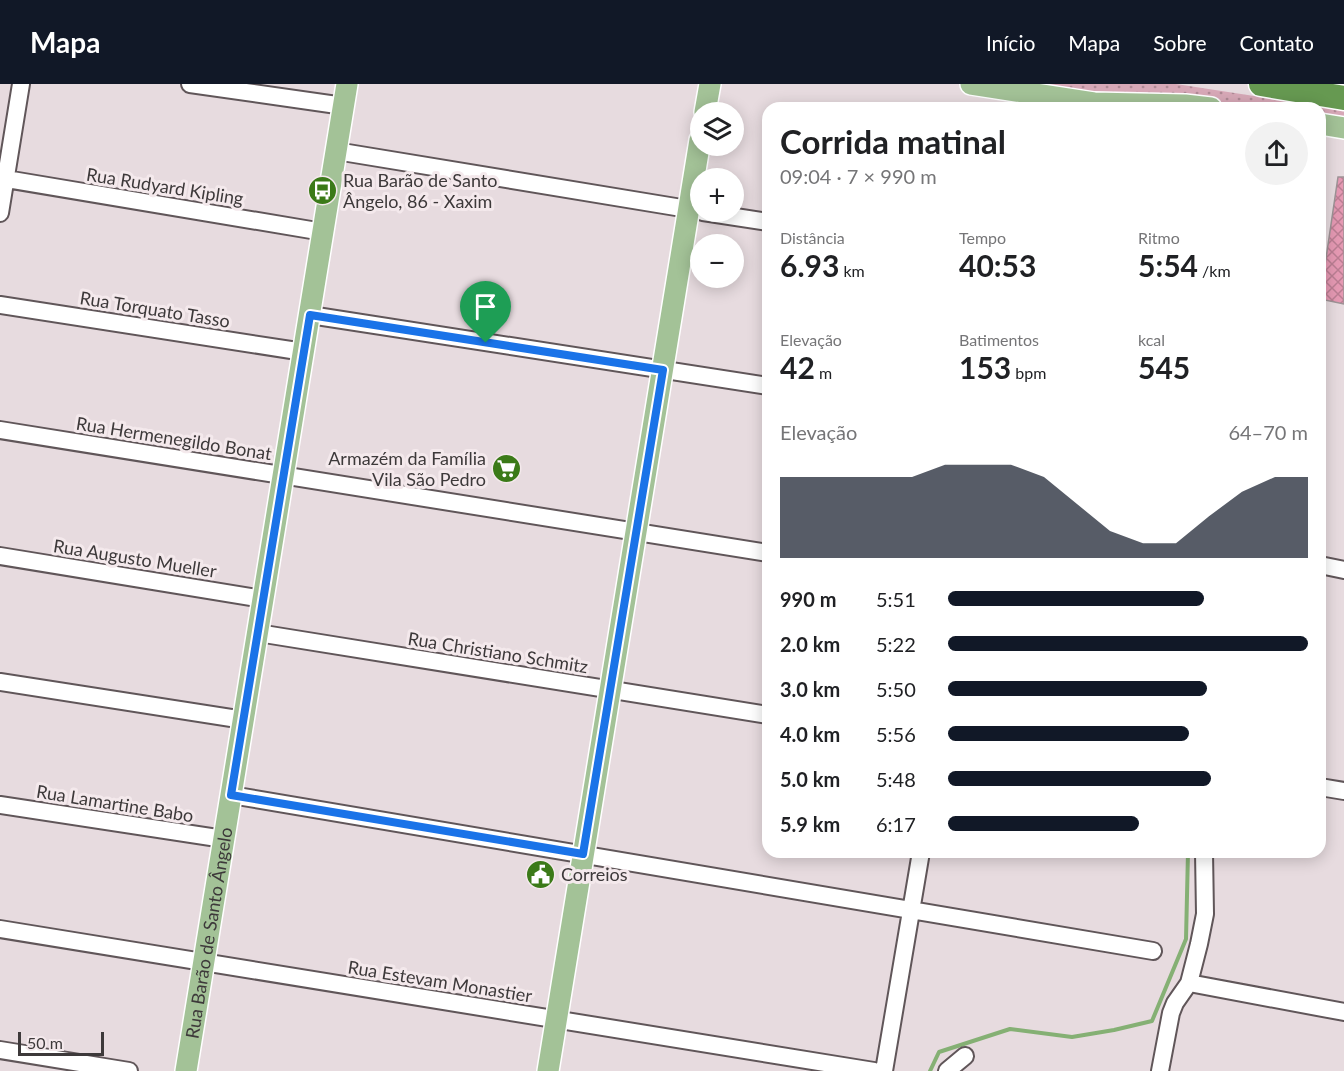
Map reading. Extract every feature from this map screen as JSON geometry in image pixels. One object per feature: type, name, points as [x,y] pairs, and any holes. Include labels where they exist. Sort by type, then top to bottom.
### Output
[{"type":"highway","points":[[1261,84],[1344,98]]},
{"type":"main road","name":"Rua Barão de Santo Ângelo","points":[[186,1071],[347,84]]},
{"type":"main road","points":[[707,102],[710,84]]},
{"type":"main road","points":[[971,84],[1044,102]]},
{"type":"main road","points":[[1326,125],[1344,128]]},
{"type":"main road","points":[[548,1071],[663,370],[695,222]]},
{"type":"street","points":[[0,213],[3,179],[21,84]]},
{"type":"street","points":[[190,84],[344,106]]},
{"type":"street","points":[[336,152],[690,210]]},
{"type":"street","name":"Rua Rudyard Kipling","points":[[3,179],[323,232]]},
{"type":"street","points":[[744,218],[762,221]]},
{"type":"street","name":"Rua Torquato Tasso","points":[[0,305],[304,352]]},
{"type":"street","points":[[310,315],[762,385]]},
{"type":"street","name":"Rua Hermenegildo Bonat","points":[[0,430],[762,553]]},
{"type":"street","name":"Rua Augusto Mueller","points":[[0,556],[263,599]]},
{"type":"street","points":[[1326,566],[1344,570]]},
{"type":"street","name":"Rua Christiano Schmitz","points":[[258,633],[762,714]]},
{"type":"street","points":[[0,682],[244,720]]},
{"type":"street","points":[[1326,788],[1344,791]]},
{"type":"street","points":[[231,795],[1153,951]]},
{"type":"street","name":"Rua Lamartine Babo","points":[[0,805],[224,839]]},
{"type":"street","points":[[884,1071],[920,858]]},
{"type":"street","points":[[1160,1071],[1171,1013],[1175,1003],[1190,983],[1204,914],[1204,858]]},
{"type":"street","name":"Rua Estevam Monastier","points":[[0,929],[874,1071]]},
{"type":"street","points":[[1190,983],[1344,1012]]},
{"type":"street","points":[[0,1050],[129,1071]]},
{"type":"street","points":[[947,1071],[965,1056]]},
{"type":"shaded area","points":[[1011,84],[1176,84],[1292,102],[1217,102],[1177,95],[1116,96]]},
{"type":"shaded area","points":[[1326,107],[1344,110],[1344,124],[1326,121]]},
{"type":"building","points":[[1338,177],[1344,177],[1344,304],[1326,300],[1326,258]]},
{"type":"waterway","points":[[930,1071],[939,1052],[1010,1029],[1072,1037],[1152,1021],[1186,939],[1188,858]]},
{"type":"place","name":"Rua Barão de Santo Ângelo, 86 - Xaxim","points":[[322,190]]},
{"type":"place","name":"Armazém da Família Vila São Pedro","points":[[507,468]]},
{"type":"place","name":"Correios","points":[[540,874]]},
{"type":"route","points":[[310,315],[486,343],[663,370],[583,854],[231,795],[310,315]]}]
